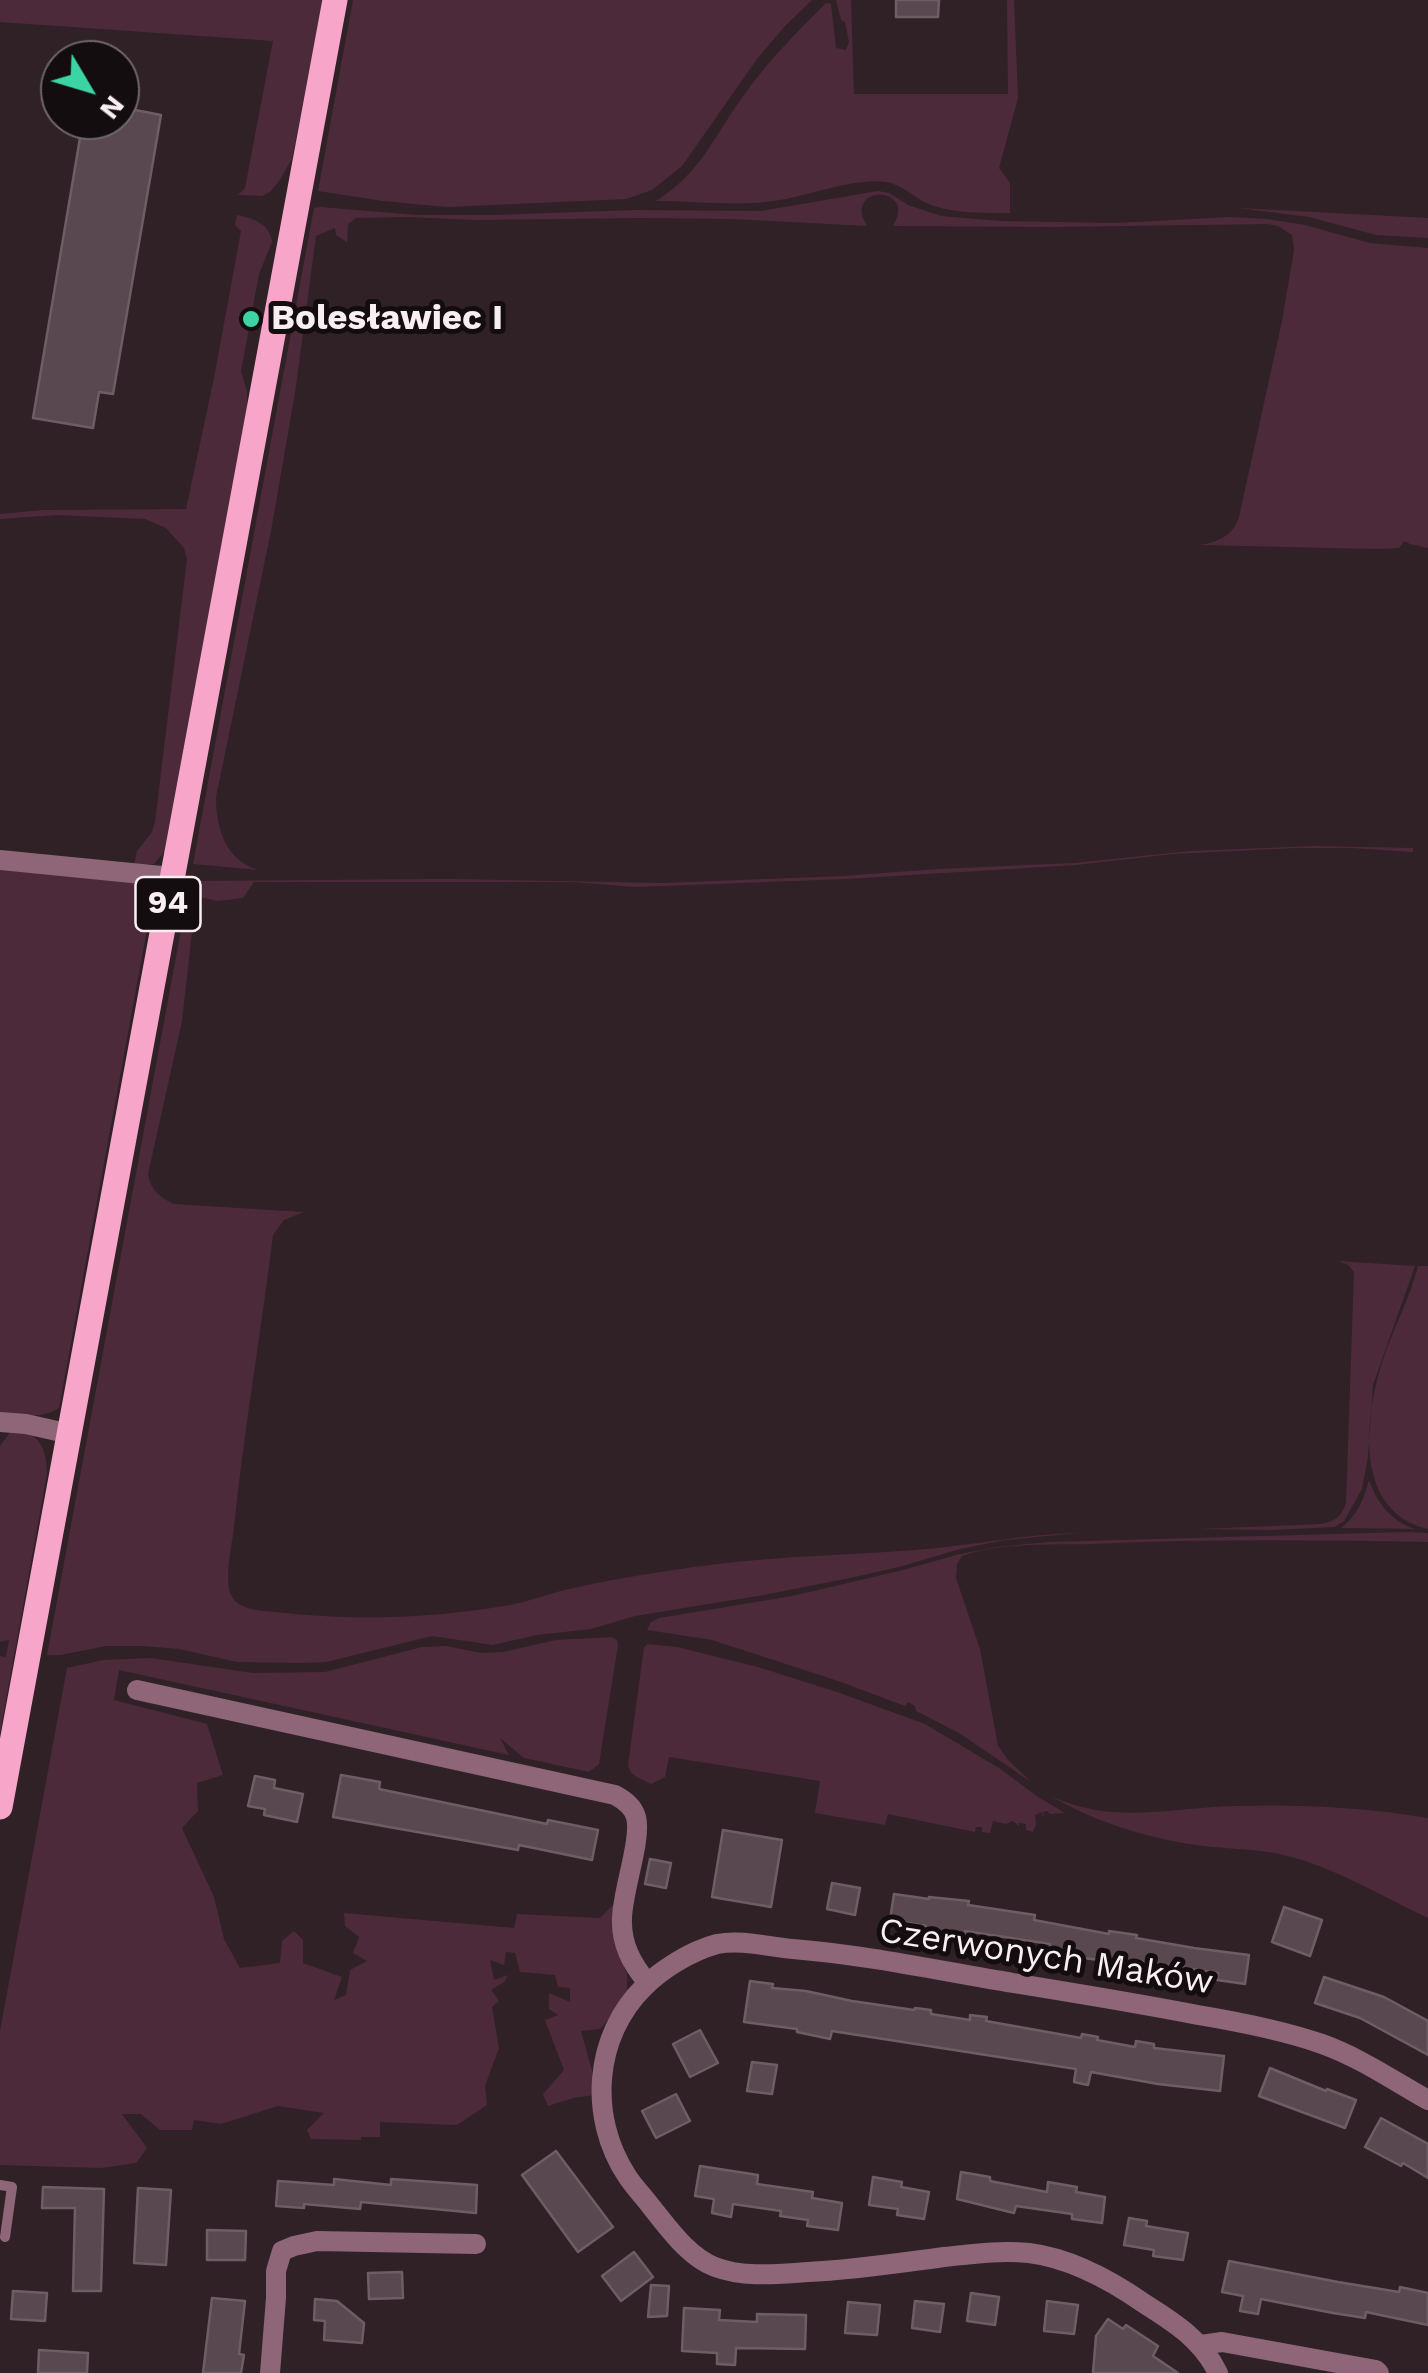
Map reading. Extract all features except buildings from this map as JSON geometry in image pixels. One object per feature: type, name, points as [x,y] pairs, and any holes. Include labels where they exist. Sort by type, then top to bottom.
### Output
[{"type":"main road","name":"94","points":[[0,1807],[335,0]]},
{"type":"street","points":[[0,860],[172,877]]},
{"type":"street","points":[[0,1422],[70,1434]]},
{"type":"street","points":[[137,1690],[607,1792],[622,1799],[632,1809],[637,1823],[622,1918],[623,1940],[636,1969],[648,1983]]},
{"type":"street","name":"Czerwonych Maków","points":[[1218,2373],[1201,2345],[1111,2283],[1062,2261],[1029,2253],[989,2252],[828,2271],[754,2274],[714,2267],[676,2237],[625,2174],[613,2146],[602,2105],[604,2057],[622,2014],[648,1983],[679,1962],[716,1944],[737,1942],[810,1950],[1139,2004],[1284,2032],[1328,2046],[1428,2100]]},
{"type":"street","points":[[270,2373],[276,2272],[282,2251],[318,2241],[476,2244]]},
{"type":"street","points":[[1201,2345],[1242,2345],[1379,2373]]},
{"type":"lane","points":[[0,2185],[12,2187],[5,2237]]},
{"type":"shaded area","points":[[0,0],[323,0],[292,159],[279,181],[262,196],[238,195],[245,188],[273,41],[0,22]]},
{"type":"shaded area","points":[[353,0],[812,0],[757,59],[682,166],[652,190],[626,199],[447,207],[318,191]]},
{"type":"shaded area","points":[[836,0],[851,0],[854,94],[1008,94],[1007,0],[1014,0],[1018,98],[999,168],[1010,183],[1010,213],[946,209],[926,203],[897,185],[875,181],[765,202],[656,201],[696,166],[763,70],[826,3],[831,4],[836,48],[846,50],[849,42],[845,22]]},
{"type":"shaded area","points":[[878,191],[941,216],[1116,223],[1267,219],[1370,243],[1428,248],[1428,548],[1404,541],[1399,548],[1376,549],[1200,545],[1224,537],[1239,517],[1294,250],[1292,235],[1278,226],[893,226],[898,213],[896,203],[880,195],[864,203],[862,212],[867,226],[733,219],[356,218],[348,224],[347,242],[336,235],[335,228],[316,236],[271,531],[216,797],[225,842],[238,859],[259,870],[193,864],[314,208],[417,215],[761,211]]},
{"type":"shaded area","points":[[1239,208],[1428,218],[1428,238],[1376,235],[1309,217]]},
{"type":"shaded area","points":[[237,215],[264,226],[272,242],[259,274],[241,371],[247,410],[164,852],[154,864],[134,865],[137,851],[155,822],[187,559],[184,548],[166,528],[145,519],[57,515],[0,519],[0,514],[186,509],[241,231],[235,225]]},
{"type":"shaded area","points":[[1314,846],[1413,848],[1413,852],[1295,848],[845,879],[635,887],[573,882],[254,882],[243,898],[218,901],[199,897],[182,1021],[149,1179],[156,1192],[174,1204],[304,1212],[284,1220],[273,1235],[229,1562],[229,1588],[240,1605],[313,1615],[422,1616],[512,1605],[588,1585],[699,1566],[1079,1533],[1005,1540],[850,1578],[493,1645],[432,1636],[326,1662],[302,1663],[237,1662],[144,1646],[106,1646],[47,1655],[190,881],[449,879],[664,883],[1074,863],[1190,851]]},
{"type":"shaded area","points":[[0,865],[139,880],[153,897],[59,1408],[38,1415],[0,1413]]},
{"type":"shaded area","points":[[1338,1261],[1415,1266],[1373,1385],[1362,1489],[1344,1521],[1334,1527],[1200,1529],[1322,1524],[1343,1511],[1354,1272]]},
{"type":"shaded area","points":[[1418,1266],[1428,1266],[1428,1529],[1405,1520],[1388,1505],[1377,1486],[1369,1440],[1380,1369]]},
{"type":"shaded area","points":[[11,1431],[27,1433],[38,1441],[47,1474],[0,1733],[0,1656],[6,1657],[9,1640],[0,1642],[0,1446]]},
{"type":"shaded area","points":[[1369,1480],[1386,1510],[1415,1529],[1341,1528],[1359,1507]]},
{"type":"shaded area","points":[[1428,1533],[1428,1542],[1042,1545],[993,1548],[962,1556],[956,1578],[980,1649],[998,1746],[1031,1782],[959,1733],[916,1711],[908,1702],[905,1706],[712,1640],[647,1630],[659,1618],[792,1596],[997,1547],[1048,1542]]},
{"type":"shaded area","points":[[612,1637],[618,1645],[599,1764],[589,1772],[524,1758],[500,1738],[509,1755],[119,1670],[114,1700],[207,1724],[223,1775],[197,1783],[198,1811],[182,1828],[214,1897],[224,1939],[240,1968],[280,1963],[282,1941],[294,1931],[303,1940],[303,1963],[342,1977],[334,2000],[346,1995],[350,1970],[367,1961],[353,1953],[359,1937],[345,1926],[344,1913],[514,1928],[517,1914],[600,1918],[619,1899],[615,1940],[627,1975],[627,1990],[619,2008],[600,2029],[581,2031],[596,2085],[595,2095],[548,2106],[543,2094],[564,2070],[545,2020],[558,2015],[549,2009],[549,1993],[570,2002],[570,1988],[558,1987],[555,1975],[520,1972],[515,1953],[506,1952],[504,1965],[490,1960],[494,1980],[508,1975],[491,1990],[499,2001],[492,2007],[499,2048],[485,2086],[487,2105],[457,2125],[380,2122],[380,2137],[311,2139],[307,2130],[324,2113],[278,2106],[221,2124],[194,2120],[192,2130],[160,2130],[141,2114],[122,2114],[147,2148],[136,2163],[101,2168],[0,2165],[0,2031],[67,1668],[103,1660],[151,1658],[253,1673],[325,1672],[422,1647],[503,1652],[556,1640]]},
{"type":"shaded area","points":[[648,1644],[758,1667],[925,1724],[1065,1813],[1047,1811],[1043,1812],[1044,1817],[1041,1812],[1035,1815],[1033,1832],[1026,1830],[1026,1824],[1019,1826],[1013,1821],[993,1821],[990,1833],[982,1832],[982,1827],[976,1827],[975,1832],[888,1814],[885,1825],[815,1813],[820,1781],[669,1757],[665,1777],[651,1784],[634,1775],[628,1765],[644,1647]]},
{"type":"shaded area","points":[[1051,1796],[1074,1805],[1119,1812],[1283,1805],[1428,1818],[1428,1918],[1300,1859],[1144,1834],[1105,1822]]},
{"type":"place","name":"Bolesławiec I","points":[[251,319]]}]
